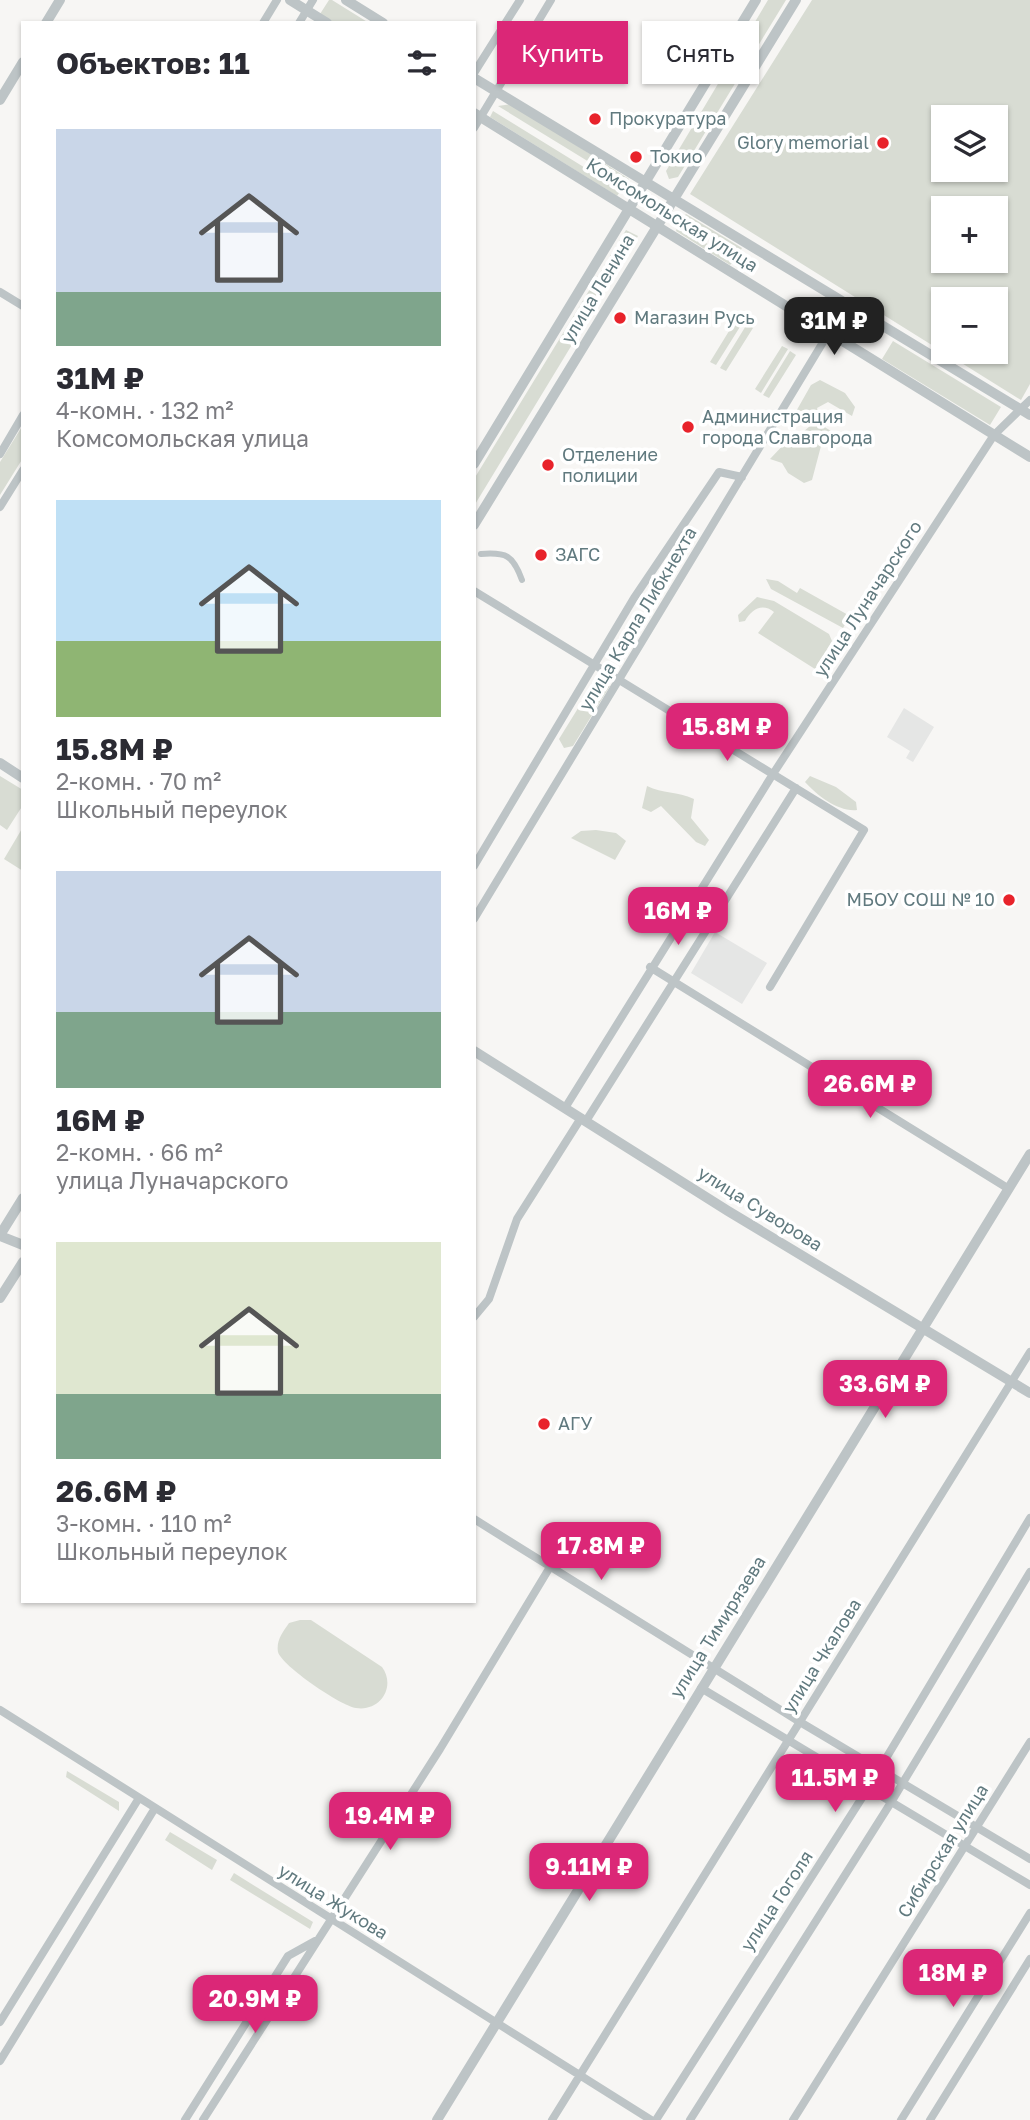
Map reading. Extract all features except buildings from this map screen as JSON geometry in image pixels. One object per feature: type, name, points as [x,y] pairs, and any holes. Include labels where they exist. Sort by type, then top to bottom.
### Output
[{"type":"street","points":[[47,21],[60,0]]},
{"type":"street","points":[[264,21],[277,0]]},
{"type":"street","points":[[289,0],[309,5],[325,21]]},
{"type":"street","points":[[346,0],[380,21]]},
{"type":"street","points":[[476,73],[520,0]]},
{"type":"street","points":[[478,115],[496,92],[551,0]]},
{"type":"street","name":"улица Ленина","points":[[476,461],[756,0]]},
{"type":"street","name":"улица Ленина","points":[[476,522],[796,0]]},
{"type":"street","points":[[300,21],[309,5]]},
{"type":"street","points":[[0,100],[21,65]]},
{"type":"street","name":"Комсомольская улица","points":[[476,77],[1026,413]]},
{"type":"street","name":"Комсомольская улица","points":[[478,115],[1030,457]]},
{"type":"street","points":[[0,292],[21,305]]},
{"type":"street","name":"улица Карла Либкнехта","points":[[476,916],[828,334]]},
{"type":"street","name":"улица Луначарского","points":[[565,1108],[650,967],[773,774],[994,435],[1026,413],[1030,400]]},
{"type":"street","points":[[0,454],[21,418]]},
{"type":"street","name":"улица Карла Либкнехта","points":[[476,863],[594,663],[673,537],[719,472],[742,477]]},
{"type":"street","points":[[0,507],[21,473]]},
{"type":"street","points":[[481,554],[500,553],[516,562],[522,580]]},
{"type":"street","points":[[476,593],[864,830],[770,987]]},
{"type":"street","points":[[0,763],[21,777]]},
{"type":"street","points":[[476,1315],[489,1299],[517,1219],[673,982],[796,788]]},
{"type":"street","points":[[650,967],[1009,1189]]},
{"type":"street","name":"улица Суворова","points":[[476,1052],[1030,1393]]},
{"type":"street","name":"улица Тимирязева","points":[[438,2120],[1030,1154]]},
{"type":"street","points":[[21,1201],[0,1236],[21,1244]]},
{"type":"street","points":[[0,1298],[21,1265]]},
{"type":"street","name":"улица Чкалова","points":[[552,2120],[1030,1352]]},
{"type":"street","name":"улица Гоголя","points":[[656,2120],[867,1790],[1030,1518]]},
{"type":"street","points":[[476,1520],[800,1722],[1030,1860]]},
{"type":"street","points":[[203,2120],[440,1749],[550,1567]]},
{"type":"street","points":[[690,2120],[890,1804],[1030,1572]]},
{"type":"street","points":[[701,1688],[890,1804],[1030,1885]]},
{"type":"street","name":"улица Жукова","points":[[0,1710],[651,2120]]},
{"type":"street","name":"Сибирская улица","points":[[793,2120],[1030,1742]]},
{"type":"street","points":[[0,2022],[139,1798]]},
{"type":"street","points":[[0,2061],[155,1808]]},
{"type":"street","points":[[901,2120],[1030,1913]]},
{"type":"street","points":[[185,2120],[288,1956],[316,1940]]},
{"type":"street","points":[[930,2120],[1030,1959]]},
{"type":"shaded area","points":[[329,0],[332,0],[366,21],[331,21],[320,14]]},
{"type":"shaded area","points":[[768,0],[786,0],[759,44],[759,21],[755,21]]},
{"type":"shaded area","points":[[812,0],[1030,0],[1030,384],[1021,400],[963,364],[1008,364],[1008,287],[931,287],[931,345],[690,194]]},
{"type":"shaded area","points":[[718,84],[735,84],[678,177],[669,179],[666,171]]},
{"type":"shaded area","points":[[512,104],[629,179],[625,184],[498,106]]},
{"type":"shaded area","points":[[493,111],[621,190],[617,196],[490,117]]},
{"type":"shaded area","points":[[686,214],[742,248],[739,253],[681,219]]},
{"type":"shaded area","points":[[678,225],[734,261],[730,265],[676,231]]},
{"type":"shaded area","points":[[626,230],[638,236],[476,503],[476,476]]},
{"type":"shaded area","points":[[737,318],[743,322],[716,365],[710,362]]},
{"type":"shaded area","points":[[747,324],[753,328],[726,371],[720,368]]},
{"type":"shaded area","points":[[893,341],[1001,407],[990,425],[882,359]]},
{"type":"shaded area","points":[[782,346],[788,349],[761,393],[755,389]]},
{"type":"shaded area","points":[[790,351],[796,355],[769,398],[763,395]]},
{"type":"shaded area","points":[[820,380],[845,393],[855,407],[852,416],[828,402],[817,408],[823,426],[839,436],[821,446],[812,480],[804,483],[788,473],[782,463],[770,459],[787,441],[803,442],[803,432],[817,420],[812,415],[796,423],[794,415],[811,385]]},
{"type":"shaded area","points":[[21,428],[21,461],[0,495],[0,462]]},
{"type":"shaded area","points":[[766,579],[778,581],[797,593],[800,588],[850,616],[843,628],[771,589]]},
{"type":"shaded area","points":[[757,597],[774,601],[829,634],[832,641],[815,669],[758,633],[774,612],[770,609],[757,609],[745,621],[739,622],[738,615]]},
{"type":"shaded area","points":[[601,686],[610,686],[573,746],[564,748],[559,739],[580,705],[589,703]]},
{"type":"shaded area","points":[[904,708],[934,727],[913,762],[906,758],[910,751],[887,737]]},
{"type":"shaded area","points":[[0,776],[21,789],[21,808],[7,830],[0,825]]},
{"type":"shaded area","points":[[810,776],[836,787],[856,802],[857,810],[836,806],[822,798],[805,782]]},
{"type":"shaded area","points":[[647,786],[694,799],[691,818],[709,840],[705,846],[696,842],[661,806],[651,812],[642,808]]},
{"type":"shaded area","points":[[21,830],[21,870],[4,859]]},
{"type":"shaded area","points":[[581,831],[616,833],[626,841],[615,860],[571,838]]},
{"type":"shaded area","points":[[715,932],[767,963],[742,1004],[691,973]]},
{"type":"shaded area","points":[[311,1620],[382,1667],[386,1674],[387,1689],[379,1702],[365,1708],[349,1706],[313,1684],[282,1658],[278,1652],[280,1636],[289,1623]]},
{"type":"shaded area","points":[[67,1771],[119,1802],[119,1811],[66,1777]]},
{"type":"shaded area","points":[[170,1832],[217,1860],[212,1870],[165,1840]]},
{"type":"shaded area","points":[[234,1873],[313,1922],[310,1929],[230,1880]]},
{"type":"place","name":"Прокуратура","points":[[595,119]]},
{"type":"place","name":"Glory memorial","points":[[883,143]]},
{"type":"place","name":"Токио","points":[[636,157]]},
{"type":"place","name":"Магазин Русь","points":[[620,318]]},
{"type":"place","name":"Администрация города Славгорода","points":[[688,427]]},
{"type":"place","name":"Отделение полиции","points":[[548,465]]},
{"type":"place","name":"ЗАГС","points":[[541,555]]},
{"type":"place","name":"МБОУ СОШ № 10","points":[[1009,900]]},
{"type":"place","name":"АГУ","points":[[544,1424]]}]
